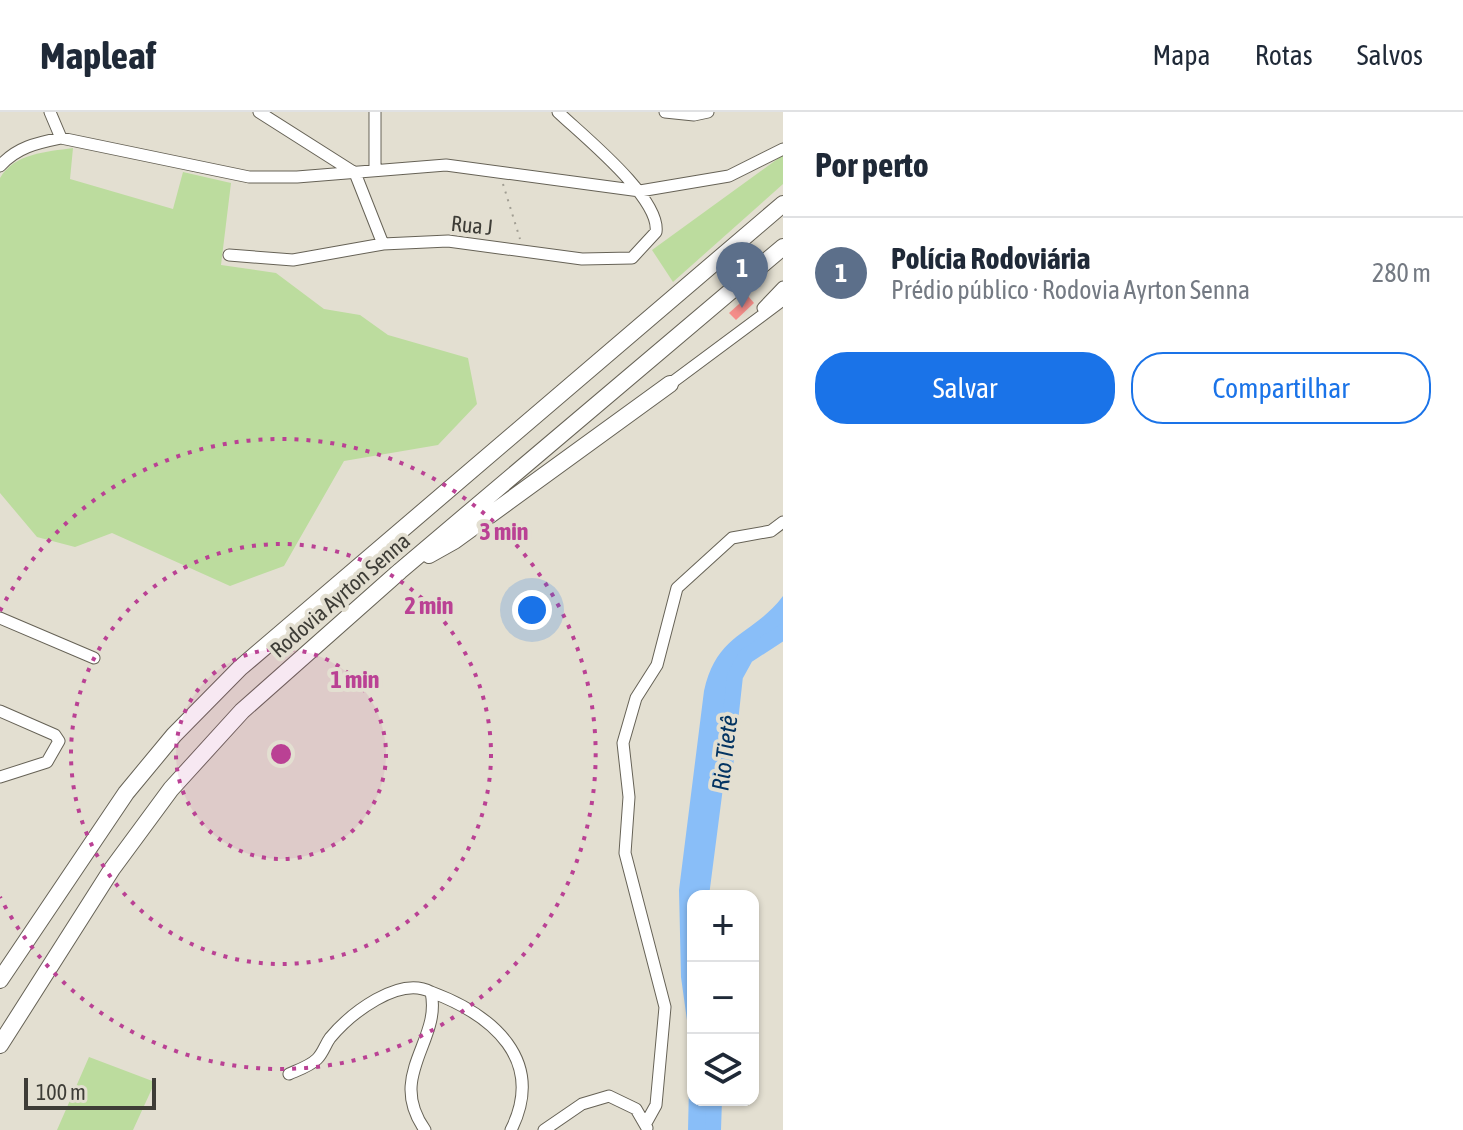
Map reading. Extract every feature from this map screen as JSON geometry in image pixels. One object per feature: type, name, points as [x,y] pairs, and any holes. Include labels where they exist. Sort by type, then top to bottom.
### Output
[{"type":"highway","name":"Rodovia Ayrton Senna","points":[[0,980],[126,793],[174,735],[240,668],[783,204]]},
{"type":"highway","name":"Rodovia Ayrton Senna","points":[[0,1045],[112,869],[171,789],[242,711],[400,571],[783,247]]},
{"type":"highway","points":[[400,571],[454,541],[670,384]]},
{"type":"street","points":[[50,112],[61,138]]},
{"type":"street","points":[[259,112],[355,173],[383,244]]},
{"type":"street","points":[[375,112],[375,170]]},
{"type":"street","points":[[558,112],[640,191]]},
{"type":"street","points":[[665,112],[694,115],[708,112]]},
{"type":"street","points":[[0,166],[14,153],[33,144],[61,138],[229,175],[297,177],[446,165],[583,186],[640,191],[729,176],[783,149]]},
{"type":"street","name":"Rua J","points":[[229,255],[293,260],[383,244],[448,241],[582,259],[632,258],[646,246],[657,227],[640,191]]},
{"type":"street","points":[[733,336],[783,287]]},
{"type":"street","points":[[670,384],[783,300]]},
{"type":"street","points":[[646,1127],[656,1105],[665,1007],[625,853],[629,797],[623,743],[636,698],[657,665],[677,588],[732,538],[771,531],[783,522]]},
{"type":"street","points":[[0,618],[94,658]]},
{"type":"street","points":[[0,711],[48,731],[59,741],[52,758],[42,765],[0,777]]},
{"type":"street","points":[[289,1074],[314,1062],[331,1037],[376,998],[414,988],[431,992],[461,1003],[488,1021],[510,1047],[523,1072],[525,1092],[511,1130]]},
{"type":"street","points":[[425,1130],[412,1105],[412,1073],[433,1017],[431,992]]},
{"type":"street","points":[[544,1130],[582,1104],[609,1096],[636,1109],[646,1127]]},
{"type":"path","points":[[499,172],[523,251]]},
{"type":"green space","points":[[73,148],[70,179],[173,209],[183,172],[231,183],[221,265],[276,273],[324,309],[360,315],[388,335],[468,358],[477,404],[438,445],[344,461],[284,566],[230,586],[112,533],[75,547],[37,537],[0,493],[0,178],[14,163],[23,159]]},
{"type":"green space","points":[[783,155],[783,184],[673,282],[652,250]]},
{"type":"green space","points":[[89,1057],[155,1082],[133,1130],[57,1130]]},
{"type":"water","name":"Rio Tietê","points":[[783,596],[783,634],[746,650],[732,686],[727,723],[728,749],[710,890],[687,890],[687,1020],[681,977],[679,890],[704,691],[710,672],[727,646]]},
{"type":"water","name":"Rio Tietê","points":[[689,1106],[712,1106],[710,1130],[688,1130]]},
{"type":"building","points":[[748,296],[754,303],[736,320],[729,313]]},
{"type":"waterway","name":"Rio Tietê","points":[[725,767],[735,676],[746,656],[783,632]]},
{"type":"waterway","name":"Rio Tietê","points":[[713,1130],[714,1106]]},
{"type":"place","name":"Polícia Rodoviária","points":[[742,308]]}]
